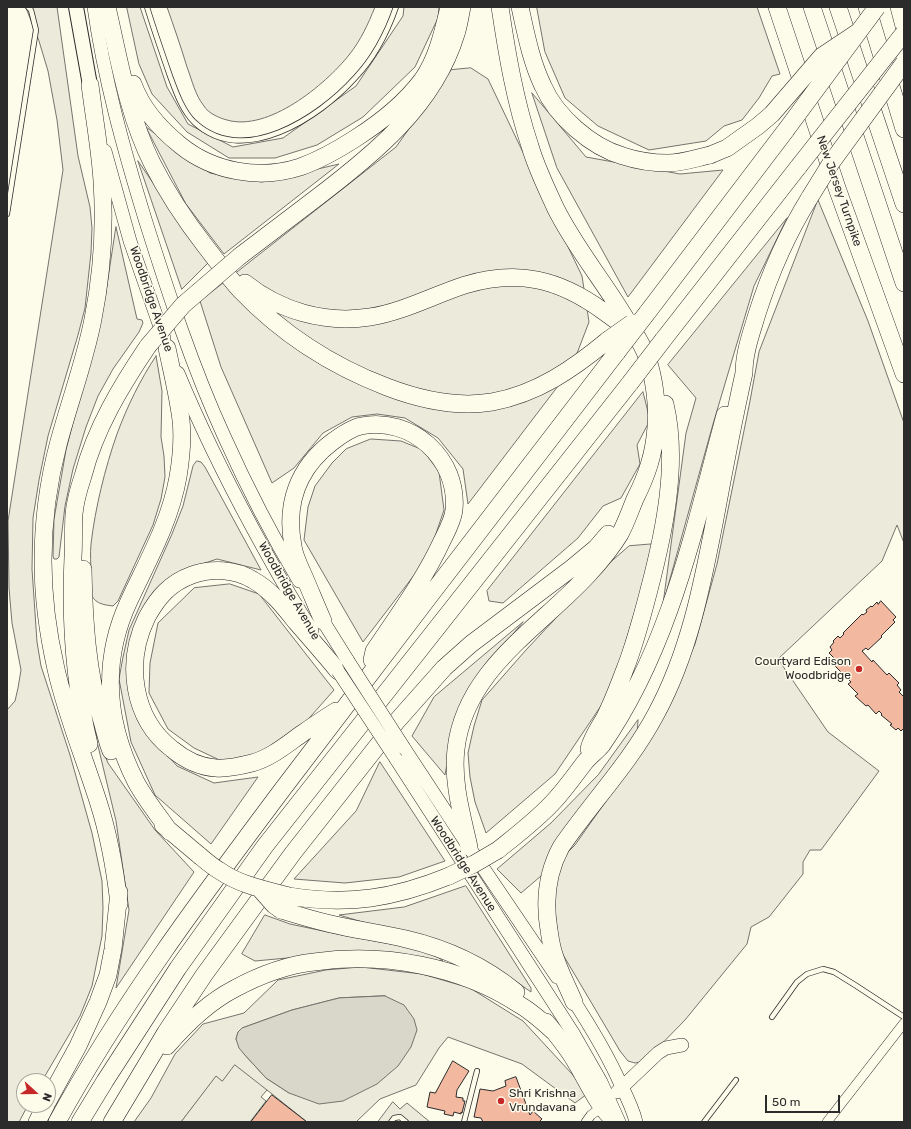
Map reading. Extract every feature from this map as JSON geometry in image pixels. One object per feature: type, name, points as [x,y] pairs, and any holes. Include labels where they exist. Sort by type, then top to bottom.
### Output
[{"type":"highway","points":[[108,12],[137,97],[149,116],[175,141],[187,151],[218,166],[234,171],[275,172],[300,167],[327,156],[377,125],[399,106],[422,80],[437,53],[449,7]]},
{"type":"highway","points":[[56,1086],[78,1046],[108,975],[119,904],[120,886],[118,859],[113,827],[89,743],[82,712],[76,673],[71,594],[74,513],[83,475],[98,434],[130,372],[148,346],[183,305],[240,256],[355,168],[382,145],[406,120],[429,89],[444,63],[456,34],[462,7]]},
{"type":"highway","points":[[469,847],[457,788],[455,768],[456,748],[460,729],[473,694],[484,678],[499,661],[588,575],[621,533],[635,499],[644,482],[651,462],[655,442],[656,409],[650,370],[646,355],[622,311],[576,242],[557,210],[542,179],[530,148],[520,111],[511,73],[500,7]]},
{"type":"highway","points":[[520,7],[532,59],[543,87],[555,106],[565,118],[586,137],[604,148],[622,156],[646,162],[682,162],[710,155],[727,148],[772,114],[822,56],[858,32]]},
{"type":"highway","name":"New Jersey Turnpike","points":[[777,7],[837,188],[904,374]]},
{"type":"highway","points":[[812,7],[904,283]]},
{"type":"highway","points":[[838,7],[904,204]]},
{"type":"highway","points":[[867,7],[904,129]]},
{"type":"highway","points":[[57,1122],[124,1011],[230,858],[369,675],[612,346],[647,313],[877,7]]},
{"type":"highway","points":[[899,7],[904,26]]},
{"type":"highway","points":[[108,12],[123,80],[132,112],[151,161],[176,206],[209,251],[240,289],[284,329],[305,344],[352,372],[397,390],[426,400],[470,404],[491,402],[532,390],[553,380],[589,356],[612,346]]},
{"type":"highway","points":[[80,1122],[108,1075],[178,968],[265,846],[904,33]]},
{"type":"highway","points":[[574,1002],[552,950],[547,919],[549,876],[556,856],[561,847],[625,763],[642,738],[666,693],[691,629],[705,572],[744,373],[744,359],[767,282],[794,222],[831,163],[904,63]]},
{"type":"highway","points":[[90,85],[102,180],[103,248],[99,286],[92,321],[58,445],[49,484],[44,523],[43,562],[49,633],[56,670],[67,710],[106,829],[113,858],[119,904]]},
{"type":"highway","points":[[209,251],[256,291],[275,302],[296,311],[315,316],[334,319],[372,317],[391,312],[466,285],[508,278],[529,279],[565,287],[581,296],[624,327],[639,342]]},
{"type":"highway","points":[[167,348],[181,421],[181,449],[178,477],[172,506],[161,536],[128,603],[116,638],[110,671],[111,707],[120,743],[137,782],[170,832]]},
{"type":"highway","points":[[116,397],[100,438],[90,478],[85,514],[83,550],[83,593],[90,673],[98,709],[110,748],[130,785],[146,808],[170,832],[220,872],[259,888],[274,905],[315,900],[340,901],[368,899],[395,894],[424,886],[449,876],[498,850],[522,831],[566,788],[586,761],[600,747],[625,708],[643,675],[658,642],[683,569],[736,370],[744,359]]},
{"type":"highway","points":[[586,761],[591,742],[616,693],[635,642],[652,578],[664,519],[670,464],[670,437],[661,385],[650,370]]},
{"type":"highway","points":[[323,621],[293,546],[290,522],[292,503],[298,482],[308,465],[324,448],[342,435],[360,426],[380,425],[398,428],[416,435],[430,446],[443,461],[452,482],[454,511],[449,527],[431,563],[374,651],[369,675]]},
{"type":"highway","points":[[112,1122],[166,1032],[226,945],[293,853],[397,721],[444,668],[471,644],[572,568],[596,548],[614,528],[635,499]]},
{"type":"highway","points":[[343,666],[268,591],[253,580],[236,572],[217,570],[199,572],[181,579],[166,590],[154,605],[144,624],[138,644],[135,666],[136,688],[141,708],[150,727],[164,743],[179,755],[197,764],[216,768],[240,766],[253,763],[270,756],[347,703]]},
{"type":"highway","points":[[285,903],[330,924],[406,939],[450,953],[489,973],[529,1003],[553,1031],[606,1104],[606,1113],[618,1122]]},
{"type":"highway","points":[[136,1082],[177,1034],[210,1005],[233,989],[286,968],[313,962],[339,959],[393,961],[419,965],[448,973],[484,985],[502,994],[536,1016],[553,1031]]},
{"type":"highway","points":[[37,1122],[42,1113]]},
{"type":"main road","name":"Woodbridge Avenue","points":[[76,7],[90,85],[110,168],[130,241],[167,348],[206,437],[235,495],[300,612],[343,666],[404,748],[574,1002],[602,1047],[633,1109],[636,1122]]},
{"type":"main road","name":"Woodbridge Avenue","points":[[94,7],[98,36],[119,130],[150,236],[185,338],[224,435],[248,488],[279,547],[323,621],[343,666],[396,759],[573,1032],[601,1082],[606,1104]]},
{"type":"main road","points":[[606,1104],[622,1086],[658,1053],[666,1048],[682,1045]]},
{"type":"street","points":[[828,1122],[904,1023]]},
{"type":"street","points":[[586,1122],[591,1115],[606,1104]]},
{"type":"street","points":[[623,1122],[633,1109]]},
{"type":"lane","points":[[7,214],[36,30],[31,10],[28,7]]},
{"type":"lane","points":[[147,7],[166,64],[184,109],[204,130],[215,136],[228,140],[243,141],[281,131],[300,122],[321,109],[340,94],[370,59],[384,37],[396,7]]},
{"type":"lane","points":[[772,1017],[797,982],[807,974],[823,969],[834,972],[904,1017]]},
{"type":"lane","points":[[464,1122],[477,1071]]},
{"type":"lane","points":[[704,1122],[736,1080]]},
{"type":"lane","points":[[391,1122],[394,1118],[400,1117],[406,1122]]},
{"type":"shaded area","points":[[26,7],[57,7],[78,156],[90,207],[92,228],[85,308],[48,436],[33,518],[32,569],[37,642],[41,666],[70,755],[92,833],[102,881],[103,908],[102,936],[92,986],[80,1016],[47,1073],[16,1073],[16,1113],[24,1113],[19,1122],[7,1122],[7,710],[15,701],[21,670],[12,623],[9,588],[8,521],[63,170],[57,120],[48,71],[39,41]]},
{"type":"shaded area","points":[[127,7],[140,7],[167,87],[188,124],[233,147],[283,138],[356,86],[403,16],[404,7],[439,7],[438,18],[415,67],[363,117],[317,145],[275,158],[229,158],[187,132],[152,94],[139,64]]},
{"type":"shaded area","points":[[167,7],[375,7],[357,44],[339,67],[326,80],[311,92],[277,113],[260,119],[243,122],[217,117],[208,111],[201,102],[194,87]]},
{"type":"shaded area","points":[[537,7],[757,7],[780,74],[772,76],[759,98],[742,120],[724,126],[706,141],[649,150],[598,126],[565,98],[545,52]]},
{"type":"shaded area","points":[[471,68],[488,79],[582,276],[589,322],[571,369],[468,504],[463,469],[438,438],[405,418],[377,414],[352,417],[323,433],[294,468],[272,483],[221,367],[200,301],[396,147],[451,70]]},
{"type":"shaded area","points":[[532,93],[586,157],[680,174],[723,170],[628,297],[557,168]]},
{"type":"shaded area","points":[[146,127],[210,173],[262,182],[339,164],[224,254],[186,204]]},
{"type":"shaded area","points":[[138,161],[208,263],[182,289]]},
{"type":"shaded area","points":[[818,200],[868,321],[904,423],[904,543],[897,525],[882,561],[778,659],[828,732],[879,771],[821,850],[810,850],[803,862],[803,874],[769,917],[751,927],[747,944],[685,1020],[645,1061],[635,1063],[628,1061],[620,1051],[559,948],[554,901],[557,871],[568,852],[575,845],[658,727],[695,644],[717,564],[759,352]]},
{"type":"shaded area","points":[[787,218],[754,286],[713,424],[663,604],[686,433],[696,398],[668,365]]},
{"type":"shaded area","points":[[116,227],[137,319],[142,320],[143,323],[139,332],[113,369],[98,396],[86,427],[73,469],[65,506],[59,557],[54,559],[54,519],[66,450],[105,298]]},
{"type":"shaded area","points":[[156,356],[162,391],[161,437],[165,477],[161,499],[153,525],[118,601],[113,606],[101,604],[94,599],[91,591],[91,544],[101,489],[108,461],[121,424],[139,384]]},
{"type":"shaded area","points":[[643,392],[650,420],[637,445],[640,464],[621,498],[603,506],[578,538],[503,603],[489,601],[487,591]]},
{"type":"shaded area","points":[[371,439],[401,441],[423,450],[439,472],[444,510],[428,557],[363,642],[304,540],[308,507],[315,486],[332,463],[346,449]]},
{"type":"shaded area","points":[[197,461],[201,462],[205,467],[261,570],[217,559],[184,570],[158,591],[130,689],[140,724],[177,766],[214,783],[258,777],[211,844],[155,795],[131,742],[119,679],[129,630],[172,534],[183,506],[193,466]]},
{"type":"shaded area","points":[[655,544],[611,691],[555,774],[486,833],[475,802],[470,777],[468,753],[482,700],[526,650],[599,572],[629,546]]},
{"type":"shaded area","points":[[230,584],[259,594],[334,690],[296,733],[257,757],[226,763],[194,748],[168,729],[149,693],[150,663],[158,623],[194,588]]},
{"type":"shaded area","points":[[523,622],[505,644],[453,730],[445,775],[412,736],[434,697]]},
{"type":"shaded area","points":[[638,720],[637,738],[563,834],[541,876],[521,893],[497,869],[551,823],[598,775]]},
{"type":"shaded area","points":[[94,729],[108,763],[155,830],[194,872],[116,988],[129,910],[116,821]]},
{"type":"shaded area","points":[[380,762],[445,861],[399,877],[345,883],[294,879],[356,811]]},
{"type":"shaded area","points":[[466,886],[531,988],[531,992],[501,971],[393,931],[339,915],[404,907]]},
{"type":"shaded area","points":[[265,915],[290,924],[430,951],[443,961],[363,951],[255,961],[242,954]]},
{"type":"shaded area","points":[[361,967],[422,974],[470,988],[523,1021],[572,1074],[587,1094],[575,1103],[522,1064],[448,1037],[439,1048],[416,1085],[380,1099],[356,1122],[307,1122],[267,1090],[222,1081],[216,1077],[181,1122],[134,1122],[151,1098],[175,1054],[203,1024],[244,1013],[278,980],[326,970]],"holes":[[[385,996],[289,1093],[266,1078],[244,1054],[236,1039],[238,1032],[242,1028],[292,1010],[339,998]]]},
{"type":"shaded area","points":[[385,996],[404,1005],[414,1019],[417,1030],[411,1047],[398,1066],[377,1084],[343,1101],[319,1104],[289,1093],[266,1078],[239,1048],[236,1039],[238,1032],[242,1028],[292,1010],[339,998]]},
{"type":"shaded area","points":[[235,1065],[267,1090],[261,1097],[266,1101],[250,1122],[181,1122],[216,1076],[222,1081]]},
{"type":"shaded area","points":[[393,1102],[400,1109],[407,1103],[430,1122],[378,1122]]},
{"type":"building","name":"Courtyard Edison Woodbridge","points":[[881,601],[896,617],[893,620],[895,622],[868,650],[866,648],[862,651],[887,675],[889,673],[899,683],[897,685],[901,690],[899,692],[904,697],[904,728],[901,731],[898,728],[896,730],[890,725],[892,724],[881,715],[882,714],[879,711],[876,714],[868,705],[866,706],[855,696],[858,694],[848,684],[851,682],[833,664],[837,661],[829,653],[832,650],[830,647],[834,642],[833,641],[838,636],[840,638],[862,614],[863,615],[867,612],[866,610],[877,602],[878,604]]},
{"type":"building","points":[[453,1061],[469,1071],[457,1090],[456,1097],[463,1098],[463,1101],[465,1101],[462,1113],[454,1112],[453,1116],[444,1114],[445,1111],[427,1107],[430,1092],[435,1093]]},
{"type":"building","name":"Shri Krishna Vrundavana","points":[[516,1077],[530,1115],[533,1111],[542,1119],[539,1122],[483,1122],[481,1118],[474,1117],[480,1089],[493,1091],[506,1086],[505,1081]]},
{"type":"building","points":[[272,1095],[307,1122],[251,1122]]},
{"type":"place","name":"Courtyard Edison Woodbridge","points":[[859,669]]},
{"type":"place","name":"Shri Krishna Vrundavana","points":[[501,1101]]}]
